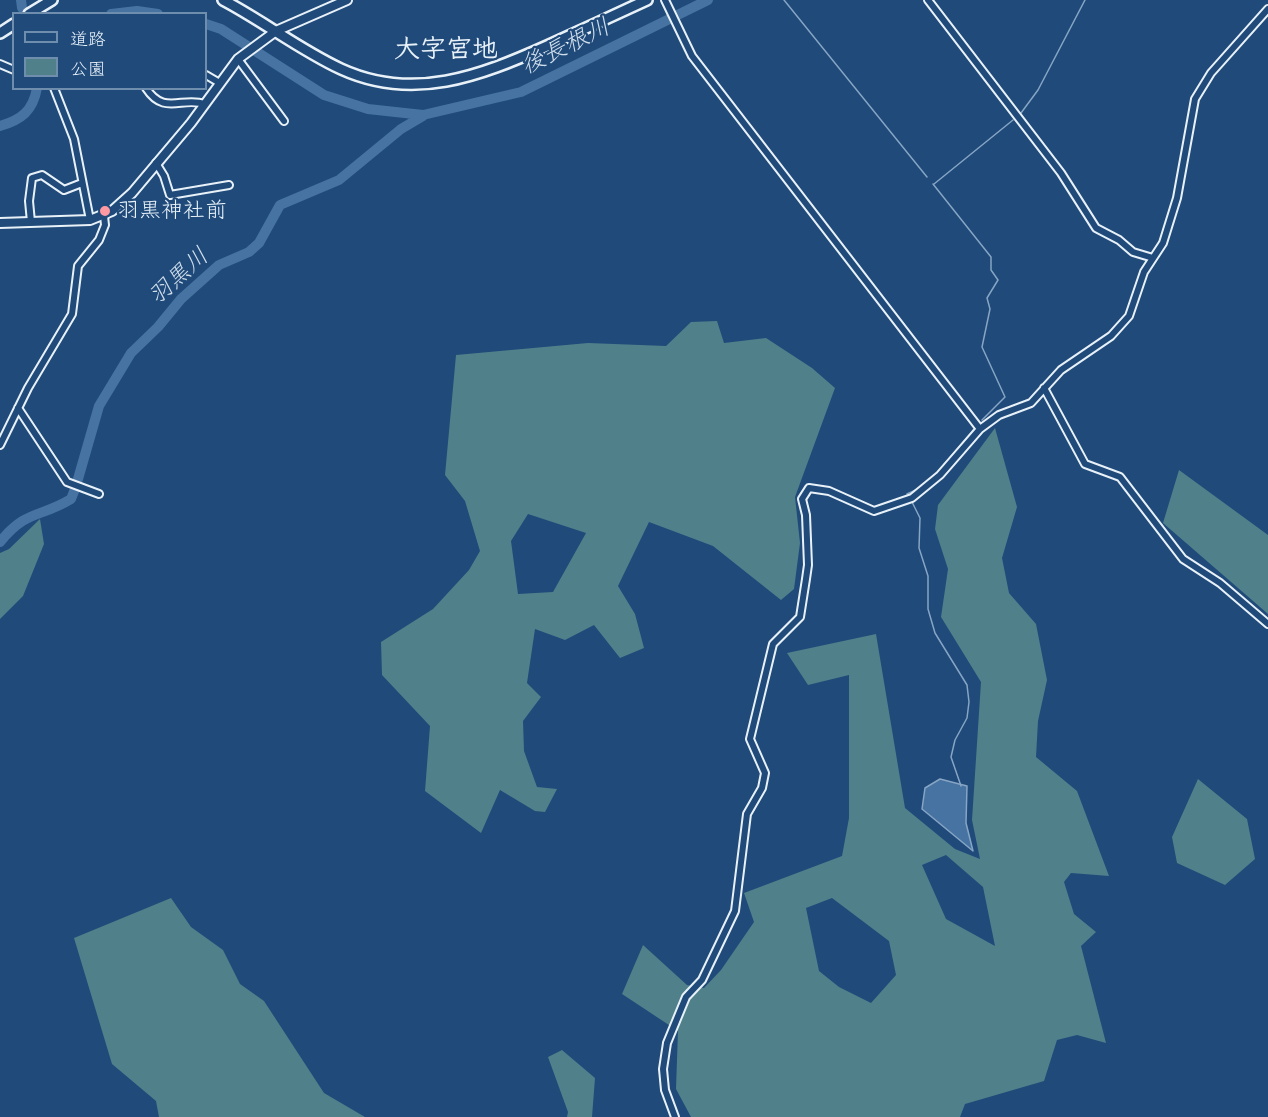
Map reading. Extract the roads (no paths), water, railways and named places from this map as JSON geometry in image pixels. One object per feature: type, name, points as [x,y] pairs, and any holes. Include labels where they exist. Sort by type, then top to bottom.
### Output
[{"type":"main road","points":[[32,12],[52,0]]},
{"type":"main road","points":[[223,0],[343,70],[394,85],[430,85],[496,69],[647,0]]},
{"type":"street","points":[[0,223],[90,220],[104,216],[128,197],[205,104],[218,82],[240,57],[276,31],[347,0]]},
{"type":"street","points":[[665,0],[677,30],[692,56],[980,429]]},
{"type":"street","points":[[928,0],[1061,172],[1096,228],[1119,240],[1133,252],[1154,258]]},
{"type":"street","points":[[675,1117],[665,1090],[663,1069],[667,1042],[686,997],[702,980],[735,911],[747,814],[762,788],[765,773],[750,739],[772,644],[800,617],[808,565],[806,515],[802,499],[809,488],[819,489],[874,511],[912,498],[940,475],[980,429],[999,415],[1031,403],[1075,359],[1111,336],[1129,316],[1144,272],[1163,243],[1178,198],[1191,115],[1199,89],[1268,9]]},
{"type":"street","points":[[240,57],[284,121]]},
{"type":"street","points":[[207,76],[218,82]]},
{"type":"street","points":[[55,90],[74,139],[90,220]]},
{"type":"street","points":[[148,90],[154,98],[169,104],[192,101],[205,104]]},
{"type":"street","points":[[156,163],[164,176],[170,195],[229,185]]},
{"type":"street","points":[[31,222],[29,201],[32,178],[42,175],[64,190],[82,183]]},
{"type":"street","points":[[0,445],[18,408],[72,314],[78,266],[99,240],[105,225],[104,216]]},
{"type":"street","points":[[1044,388],[1085,464],[1120,477],[1183,560],[1220,583],[1268,624]]},
{"type":"street","points":[[18,408],[67,482],[99,494]]},
{"type":"water","points":[[940,779],[967,786],[966,823],[973,851],[922,809],[925,788]]},
{"type":"waterway","points":[[21,0],[22,8]]},
{"type":"waterway","name":"後長根川","points":[[207,24],[221,29],[324,95],[368,109],[423,115],[521,92],[708,0]]},
{"type":"waterway","points":[[784,0],[927,177]]},
{"type":"waterway","points":[[1021,113],[1038,90],[1085,0]]},
{"type":"waterway","name":"後長根川","points":[[128,12],[144,12]]},
{"type":"waterway","name":"後長根川","points":[[0,126],[14,121],[25,113],[36,90]]},
{"type":"waterway","name":"羽黒川","points":[[78,479],[99,406],[131,353],[158,327],[181,299],[219,265],[249,252],[259,243],[280,205],[339,180],[401,129],[423,116]]},
{"type":"waterway","points":[[934,184],[1013,120]]},
{"type":"waterway","points":[[933,184],[991,257],[991,270],[998,280],[987,298],[990,309],[982,347],[1005,397],[982,420]]},
{"type":"waterway","points":[[937,473],[974,429]]},
{"type":"waterway","points":[[907,494],[920,488]]},
{"type":"waterway","name":"羽黒川","points":[[0,542],[26,519],[71,499],[75,489]]},
{"type":"waterway","points":[[912,502],[920,518],[919,548],[928,576],[928,609],[935,633],[967,685],[969,702],[967,718],[955,740],[951,757],[961,786]]},
{"type":"place","name":"羽黒神社前","points":[[105,211]]},
{"type":"district","name":"大字宮地","points":[[446,50]]}]
